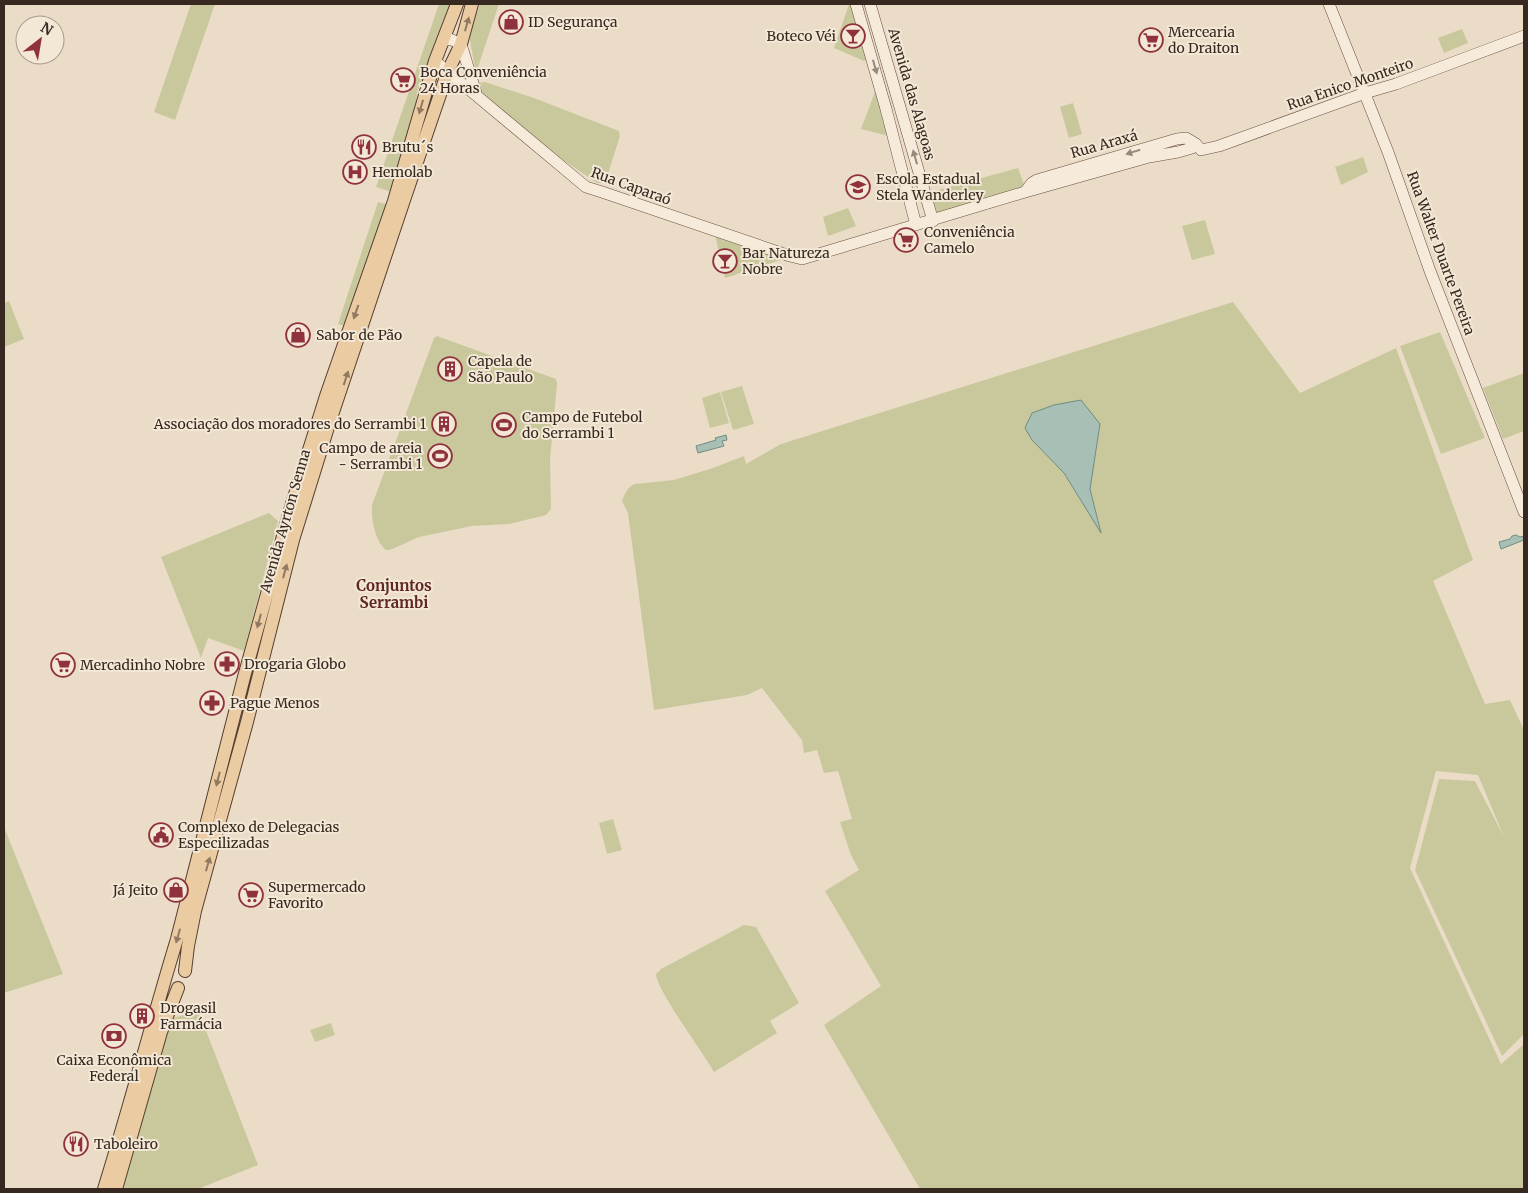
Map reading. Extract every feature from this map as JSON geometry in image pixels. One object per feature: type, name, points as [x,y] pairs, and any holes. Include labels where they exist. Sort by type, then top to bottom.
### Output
[{"type":"main road","name":"Avenida Ayrton Senna","points":[[188,969],[198,903],[247,722],[324,422],[435,61],[457,4]]},
{"type":"main road","name":"Avenida Ayrton Senna","points":[[104,1189],[156,1015],[194,876],[249,658],[291,507],[324,422],[448,71],[461,44],[472,4]]},
{"type":"main road","name":"Rua Walter Duarte Pereira","points":[[1330,4],[1365,93],[1430,271],[1524,512]]},
{"type":"main road","points":[[857,7],[871,5]]},
{"type":"main road","name":"Avenida das Alagoas","points":[[871,5],[933,221]]},
{"type":"main road","name":"Avenida das Alagoas","points":[[857,7],[916,225]]},
{"type":"main road","name":"Rua Enico Monteiro","points":[[1192,146],[1201,150],[1209,149],[1365,93],[1396,84],[1524,36]]},
{"type":"main road","points":[[443,40],[450,39],[461,44],[476,94]]},
{"type":"main road","name":"Rua Caparaó","points":[[435,61],[586,187],[715,232],[802,259]]},
{"type":"main road","points":[[886,109],[900,105]]},
{"type":"main road","name":"Rua Araxá","points":[[802,259],[1024,192],[1037,180],[1164,148],[1183,138],[1192,146]]},
{"type":"main road","points":[[116,1189],[161,1032],[178,988],[186,980],[188,969],[177,966],[171,967],[166,974],[169,986],[178,988]]},
{"type":"green space","points":[[191,4],[215,4],[175,120],[154,112]]},
{"type":"green space","points":[[439,4],[452,4],[417,92],[415,111],[392,192],[376,187]]},
{"type":"green space","points":[[480,4],[499,4],[476,73],[469,35]]},
{"type":"green space","points":[[849,4],[853,4],[868,60],[864,61],[834,48]]},
{"type":"green space","points":[[1462,29],[1468,43],[1444,53],[1438,38]]},
{"type":"green space","points":[[485,82],[534,98],[619,131],[620,136],[605,183],[597,183],[547,149],[478,90],[479,83]]},
{"type":"green space","points":[[876,89],[889,136],[861,129]]},
{"type":"green space","points":[[1073,103],[1082,134],[1069,138],[1060,107]]},
{"type":"green space","points":[[1363,157],[1368,172],[1341,185],[1335,167]]},
{"type":"green space","points":[[1018,168],[1025,187],[937,213],[931,192]]},
{"type":"green space","points":[[378,202],[389,205],[349,327],[338,324]]},
{"type":"green space","points":[[848,208],[856,226],[828,236],[823,217]]},
{"type":"green space","points":[[1205,220],[1215,254],[1192,260],[1182,226]]},
{"type":"green space","points":[[715,235],[787,258],[725,278]]},
{"type":"green space","points":[[9,301],[24,339],[4,347],[4,303]]},
{"type":"green space","points":[[1233,302],[1300,393],[1396,348],[1473,560],[1433,581],[1485,704],[1510,700],[1524,730],[1524,1034],[1502,1056],[1415,870],[1439,779],[1475,781],[1504,837],[1478,775],[1436,771],[1410,868],[1501,1064],[1524,1044],[1524,1189],[920,1189],[824,1025],[881,986],[825,891],[859,870],[851,855],[840,822],[852,819],[838,771],[824,773],[817,750],[804,753],[802,740],[762,688],[747,695],[654,710],[628,513],[622,501],[628,489],[635,484],[674,480],[744,456],[746,464],[781,444]]},
{"type":"green space","points":[[1440,332],[1485,438],[1441,454],[1400,346]]},
{"type":"green space","points":[[437,336],[556,379],[550,460],[551,509],[546,515],[509,524],[472,526],[419,537],[386,550],[379,541],[374,529],[372,505],[434,338]]},
{"type":"green space","points":[[1524,373],[1524,431],[1503,439],[1483,388]]},
{"type":"green space","points":[[742,386],[754,424],[733,430],[721,392]]},
{"type":"green space","points":[[720,392],[729,423],[710,428],[702,398]]},
{"type":"green space","points":[[269,513],[278,521],[244,651],[208,638],[201,658],[161,557]]},
{"type":"green space","points":[[613,819],[622,850],[607,854],[599,823]]},
{"type":"green space","points":[[4,827],[63,974],[4,993]]},
{"type":"green space","points":[[744,925],[756,927],[799,1003],[770,1021],[777,1033],[714,1072],[672,1007],[658,982],[656,974],[661,969]]},
{"type":"green space","points":[[198,1010],[258,1165],[198,1189],[123,1189],[171,1019]]},
{"type":"green space","points":[[331,1023],[335,1035],[315,1042],[310,1030]]},
{"type":"shaded area","points":[[1081,400],[1100,424],[1090,489],[1101,533],[1064,473],[1032,440],[1025,428],[1032,413],[1054,405]]},
{"type":"shaded area","points":[[726,435],[727,440],[722,441],[724,446],[698,453],[696,446]]},
{"type":"shaded area","points":[[1516,535],[1524,536],[1524,540],[1501,549],[1499,542]]},
{"type":"place","name":"ID Segurança","points":[[511,22]]},
{"type":"place","name":"Boteco Véi","points":[[853,36]]},
{"type":"place","name":"Mercearia do Draiton","points":[[1151,40]]},
{"type":"place","name":"Boca Conveniência 24 Horas","points":[[403,80]]},
{"type":"place","name":"Brutu´s","points":[[364,147]]},
{"type":"place","name":"Hemolab","points":[[355,172]]},
{"type":"place","name":"Escola Estadual Stela Wanderley","points":[[858,187]]},
{"type":"place","name":"Conveniência Camelo","points":[[906,240]]},
{"type":"place","name":"Bar Natureza Nobre","points":[[725,261]]},
{"type":"place","name":"Sabor de Pão","points":[[298,335]]},
{"type":"place","name":"Capela de São Paulo","points":[[450,369]]},
{"type":"place","name":"Associação dos moradores do Serrambi 1","points":[[444,424]]},
{"type":"place","name":"Campo de Futebol do Serrambi 1","points":[[504,425]]},
{"type":"place","name":"Campo de areia - Serrambi 1","points":[[440,456]]},
{"type":"place","name":"Drogaria Globo","points":[[227,664]]},
{"type":"place","name":"Mercadinho Nobre","points":[[63,665]]},
{"type":"place","name":"Pague Menos","points":[[212,703]]},
{"type":"place","name":"Complexo de Delegacias Especilizadas","points":[[161,835]]},
{"type":"place","name":"Já Jeito","points":[[176,890]]},
{"type":"place","name":"Supermercado Favorito","points":[[251,895]]},
{"type":"place","name":"Drogasil Farmácia","points":[[142,1016]]},
{"type":"place","name":"Caixa Econômica Federal","points":[[114,1036]]},
{"type":"place","name":"Taboleiro","points":[[76,1144]]},
{"type":"district","name":"Conjuntos Serrambi","points":[[394,594]]}]
